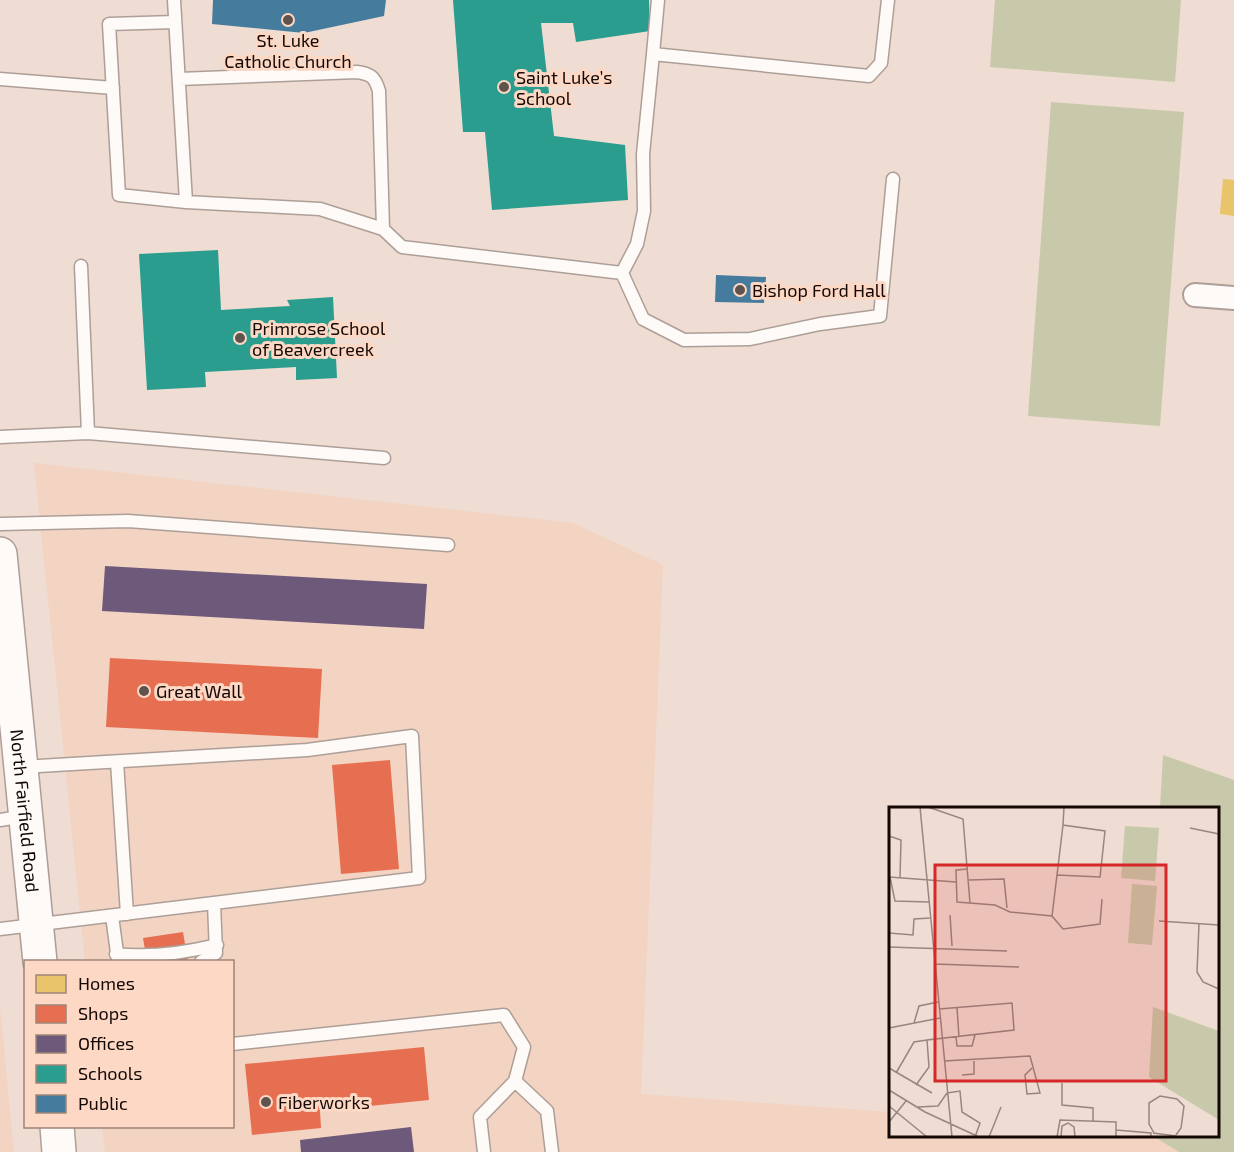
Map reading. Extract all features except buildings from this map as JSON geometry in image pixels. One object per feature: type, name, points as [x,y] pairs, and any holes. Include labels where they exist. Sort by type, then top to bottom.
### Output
[{"type":"main road","name":"North Fairfield Road","points":[[0,554],[13,730],[21,767],[13,818],[37,925],[40,960]]},
{"type":"main road","points":[[57,1128],[59,1152]]},
{"type":"street","points":[[1195,295],[1234,298]]},
{"type":"lane","points":[[174,0],[186,202]]},
{"type":"lane","points":[[622,273],[637,244],[644,211],[643,154],[658,0]]},
{"type":"lane","points":[[653,54],[869,76],[881,63],[888,0]]},
{"type":"lane","points":[[175,22],[109,24],[119,195],[186,202],[320,209],[383,229],[402,247],[622,273]]},
{"type":"lane","points":[[178,79],[369,73],[376,80],[379,90],[383,229]]},
{"type":"lane","points":[[0,79],[113,88]]},
{"type":"lane","points":[[622,273],[643,318],[684,340],[750,339],[820,324],[880,316],[893,179]]},
{"type":"lane","points":[[81,267],[88,433]]},
{"type":"lane","points":[[0,437],[88,433],[384,458]]},
{"type":"lane","points":[[0,524],[128,521],[448,544]]},
{"type":"lane","points":[[0,929],[419,878],[412,736],[308,750],[21,767]]},
{"type":"lane","points":[[117,762],[127,914]]},
{"type":"lane","points":[[204,960],[216,953],[214,903]]},
{"type":"lane","points":[[112,916],[117,958],[191,951],[217,945]]},
{"type":"lane","points":[[234,1044],[504,1015],[524,1047],[515,1081],[480,1117],[484,1152]]},
{"type":"lane","points":[[515,1081],[547,1111],[552,1152]]},
{"type":"shaded area","points":[[34,463],[573,523],[663,565],[641,1094],[889,1112],[889,1137],[1155,1137],[1179,1152],[105,1152],[102,1128],[234,1128],[234,960],[85,960]]},
{"type":"shaded area","points":[[0,1007],[14,1152],[0,1152]]},
{"type":"green space","points":[[995,0],[1181,0],[1175,82],[990,67]]},
{"type":"green space","points":[[1051,102],[1184,112],[1160,426],[1028,416]]},
{"type":"green space","points":[[1163,755],[1234,780],[1234,1152],[1179,1152],[1155,1137],[1219,1137],[1219,807],[1160,807]]},
{"type":"place","name":"St. Luke Catholic Church","points":[[288,20]]},
{"type":"place","name":"Saint Luke’s School","points":[[504,87]]},
{"type":"place","name":"Bishop Ford Hall","points":[[740,290]]},
{"type":"place","name":"Primrose School of Beavercreek","points":[[240,338]]},
{"type":"place","name":"Great Wall","points":[[144,691]]},
{"type":"place","name":"Fiberworks","points":[[266,1102]]}]
